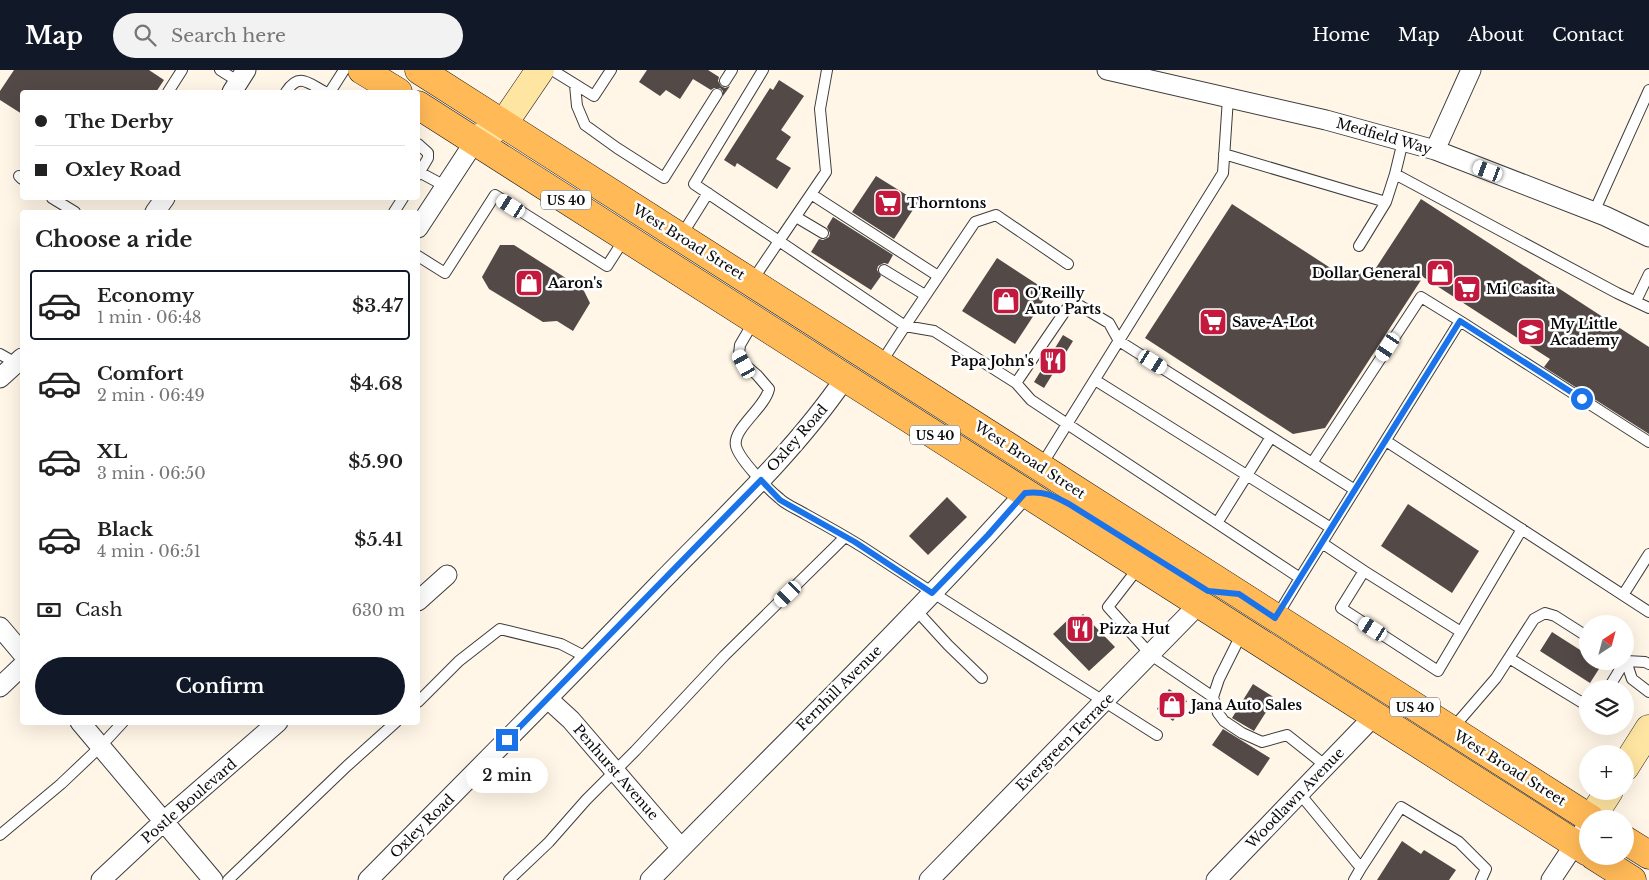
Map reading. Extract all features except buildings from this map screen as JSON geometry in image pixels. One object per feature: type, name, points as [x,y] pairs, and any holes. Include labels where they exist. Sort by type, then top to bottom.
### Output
[{"type":"main road","points":[[362,70],[390,90]]},
{"type":"main road","name":"West Broad Street","points":[[419,70],[752,281],[1579,811]]},
{"type":"main road","name":"West Broad Street","points":[[420,106],[1374,716],[1579,840]]},
{"type":"main road","points":[[657,259],[695,270],[760,311],[803,332],[859,366],[870,368],[881,364]]},
{"type":"main road","points":[[1025,493],[1048,493],[1069,504],[1208,591],[1239,594]]},
{"type":"main road","points":[[1634,846],[1649,855]]},
{"type":"main road","name":"West Broad Street","points":[[1613,865],[1632,880]]},
{"type":"street","points":[[420,225],[475,141],[504,123],[540,70]]},
{"type":"street","name":"Medfield Way","points":[[1107,70],[1326,120],[1435,150],[1594,212],[1649,237]]},
{"type":"street","points":[[1435,150],[1471,70]]},
{"type":"street","points":[[0,378],[19,361]]},
{"type":"street","name":"Oxley Road","points":[[368,880],[761,480],[823,410],[845,378]]},
{"type":"street","name":"Fernhill Avenue","points":[[650,880],[916,610],[988,535],[1025,493]]},
{"type":"street","points":[[420,599],[447,575]]},
{"type":"street","name":"Evergreen Terrace","points":[[929,880],[1200,604]]},
{"type":"street","points":[[0,627],[20,651]]},
{"type":"street","points":[[0,687],[20,668]]},
{"type":"street","name":"Penhurst Avenue","points":[[548,698],[571,720],[681,848]]},
{"type":"street","name":"Woodlawn Avenue","points":[[1216,880],[1374,716]]},
{"type":"street","points":[[82,725],[212,880]]},
{"type":"street","name":"Postle Boulevard","points":[[101,880],[163,822],[275,725]]},
{"type":"street","points":[[1634,752],[1649,729]]},
{"type":"street","points":[[1551,880],[1579,851]]},
{"type":"lane","points":[[169,90],[182,70]]},
{"type":"lane","points":[[220,70],[239,82]]},
{"type":"lane","points":[[331,90],[344,70]]},
{"type":"lane","points":[[552,70],[594,96],[611,70]]},
{"type":"lane","points":[[725,81],[732,70]]},
{"type":"lane","points":[[763,70],[694,184],[905,326],[934,331],[1016,383],[1031,400],[1300,578]]},
{"type":"lane","points":[[752,281],[826,172],[820,109],[827,70]]},
{"type":"lane","points":[[287,90],[292,83],[299,80],[321,90]]},
{"type":"lane","points":[[575,85],[577,106],[585,125],[664,178],[717,94]]},
{"type":"lane","points":[[1594,212],[1649,90]]},
{"type":"lane","points":[[1041,466],[1223,173],[1228,98]]},
{"type":"lane","points":[[1359,246],[1386,202],[1404,141]]},
{"type":"lane","points":[[420,146],[428,153],[428,158],[420,170]]},
{"type":"lane","points":[[1224,154],[1386,202]]},
{"type":"lane","points":[[420,174],[445,186]]},
{"type":"lane","points":[[1395,174],[1616,293],[1649,308]]},
{"type":"lane","points":[[681,236],[708,193]]},
{"type":"lane","points":[[811,194],[938,276]]},
{"type":"lane","points":[[420,257],[445,273],[494,195],[607,266],[625,238]]},
{"type":"lane","points":[[55,200],[72,210]]},
{"type":"lane","points":[[881,364],[975,222],[996,215],[1068,264]]},
{"type":"lane","points":[[796,216],[823,233]]},
{"type":"lane","points":[[884,270],[925,296]]},
{"type":"lane","points":[[1636,301],[1649,274]]},
{"type":"lane","points":[[1312,463],[1421,298],[1649,442]]},
{"type":"lane","points":[[1016,383],[1072,301],[1109,323],[1119,341],[1355,490]]},
{"type":"lane","points":[[754,320],[740,345],[739,354],[744,364],[770,389],[768,398],[741,429],[736,443],[741,456],[780,500],[845,537],[1158,736]]},
{"type":"lane","points":[[1275,618],[1460,321]]},
{"type":"lane","points":[[0,354],[19,361]]},
{"type":"lane","points":[[1095,380],[1331,528]]},
{"type":"lane","points":[[1217,523],[1271,437]]},
{"type":"lane","points":[[1386,441],[1649,612]]},
{"type":"lane","points":[[1364,571],[1341,608],[1438,671],[1522,529]]},
{"type":"lane","points":[[509,880],[549,842],[586,800],[724,656],[845,537]]},
{"type":"lane","points":[[1322,543],[1461,632]]},
{"type":"lane","points":[[1623,595],[1649,554]]},
{"type":"lane","points":[[1140,567],[1108,607],[1151,655],[1213,697]]},
{"type":"lane","points":[[916,610],[982,678]]},
{"type":"lane","points":[[1451,730],[1496,678],[1534,619],[1544,613],[1555,616],[1579,631]]},
{"type":"lane","points":[[420,700],[459,661],[500,629],[560,644],[588,658]]},
{"type":"lane","points":[[1242,632],[1219,679],[1213,697],[1218,712],[1224,721],[1242,733],[1262,742],[1287,735],[1326,766]]},
{"type":"lane","points":[[1509,658],[1579,701]]},
{"type":"lane","points":[[1634,661],[1649,664]]},
{"type":"lane","points":[[1628,670],[1632,680],[1649,692]]},
{"type":"lane","points":[[0,834],[61,784],[120,725]]},
{"type":"lane","points":[[228,880],[393,725]]},
{"type":"lane","points":[[1300,794],[1361,868]]},
{"type":"lane","points":[[1354,880],[1401,807],[1459,842],[1486,869],[1481,880]]},
{"type":"place","name":"Thorntons","points":[[888,203]]},
{"type":"place","name":"Dollar General","points":[[1440,273]]},
{"type":"place","name":"Aaron's","points":[[529,283]]},
{"type":"place","name":"Mi Casita","points":[[1467,289]]},
{"type":"place","name":"O'Reilly Auto Parts","points":[[1006,301]]},
{"type":"place","name":"Save-A-Lot","points":[[1213,322]]},
{"type":"place","name":"My Little Academy","points":[[1531,332]]},
{"type":"place","name":"Papa John's","points":[[1053,361]]},
{"type":"place","name":"Pizza Hut","points":[[1080,629]]},
{"type":"place","name":"Jana Auto Sales","points":[[1172,705]]},
{"type":"route","points":[[507,740],[761,480],[780,500],[855,542],[932,593],[988,535],[1025,493],[1042,492],[1048,493],[1069,504],[1208,591],[1239,594],[1275,618],[1460,321],[1582,399]]}]
